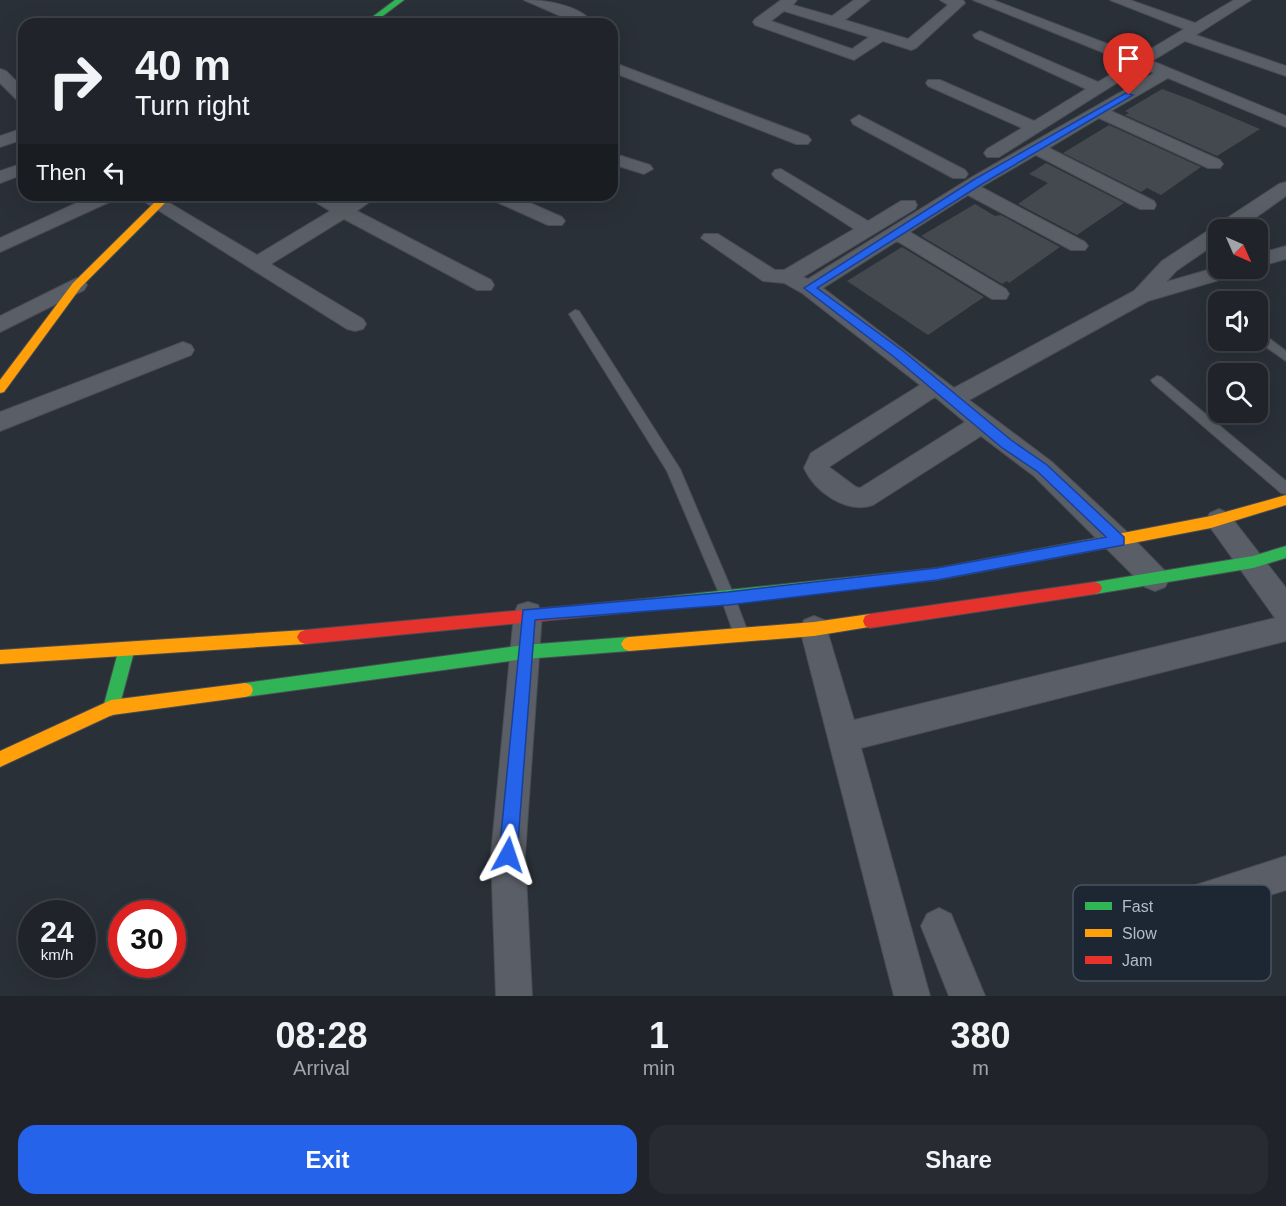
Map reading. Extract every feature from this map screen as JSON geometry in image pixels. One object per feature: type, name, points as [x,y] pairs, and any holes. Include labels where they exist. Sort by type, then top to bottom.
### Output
[{"type":"street","points":[[375,18],[400,0]]},
{"type":"street","points":[[531,0],[580,18]]},
{"type":"street","points":[[834,22],[863,0]]},
{"type":"street","points":[[879,37],[854,55],[760,22],[786,3],[834,22],[911,45],[957,3],[947,0]]},
{"type":"street","points":[[980,0],[1167,72],[1286,122]]},
{"type":"street","points":[[1117,0],[1286,71]]},
{"type":"street","points":[[1139,62],[1244,0]]},
{"type":"street","points":[[980,35],[1099,89]]},
{"type":"street","points":[[618,70],[802,140]]},
{"type":"street","points":[[788,277],[868,229],[1036,148],[1167,72]]},
{"type":"street","points":[[0,74],[18,92]]},
{"type":"street","points":[[809,288],[896,232],[1035,128],[1124,74]]},
{"type":"street","points":[[934,82],[1035,128]]},
{"type":"street","points":[[1098,112],[1214,164]]},
{"type":"street","points":[[859,120],[1078,246]]},
{"type":"street","points":[[0,142],[18,135]]},
{"type":"street","points":[[1036,148],[1147,205]]},
{"type":"street","points":[[618,160],[644,169]]},
{"type":"street","points":[[0,178],[18,170]]},
{"type":"street","points":[[781,174],[868,229]]},
{"type":"street","points":[[1240,219],[1286,188]]},
{"type":"street","points":[[0,246],[96,201]]},
{"type":"street","points":[[0,389],[77,285],[154,201]]},
{"type":"street","points":[[162,201],[257,264],[355,324]]},
{"type":"street","points":[[324,201],[484,285]]},
{"type":"street","points":[[257,264],[360,201]]},
{"type":"street","points":[[510,201],[555,221]]},
{"type":"street","points":[[896,232],[999,294]]},
{"type":"street","points":[[711,238],[770,276],[788,277],[809,288],[945,391],[1042,469],[1119,541],[1155,579]]},
{"type":"street","points":[[1141,296],[1169,266],[1208,240]]},
{"type":"street","points":[[1268,258],[1286,252]]},
{"type":"street","points":[[982,423],[864,498],[850,497],[816,468],[820,460],[945,391],[1141,296],[1208,276]]},
{"type":"street","points":[[0,326],[77,285]]},
{"type":"street","points":[[0,422],[183,350]]},
{"type":"street","points":[[0,657],[126,652],[258,642],[528,614],[728,598],[937,574],[1119,541],[1219,520],[1286,500]]},
{"type":"street","points":[[1219,520],[1253,562],[1286,610]]},
{"type":"street","points":[[0,759],[111,708],[524,652],[814,628],[1155,579],[1253,562],[1286,552]]},
{"type":"street","points":[[514,996],[508,855],[528,614]]},
{"type":"street","points":[[814,628],[912,996]]},
{"type":"street","points":[[843,738],[1286,628]]},
{"type":"street","points":[[111,708],[126,652]]},
{"type":"street","points":[[1247,885],[1286,873]]},
{"type":"street","points":[[939,926],[967,996]]},
{"type":"lane","points":[[575,314],[673,469],[728,598],[741,635]]},
{"type":"lane","points":[[1268,344],[1286,357]]},
{"type":"lane","points":[[1157,380],[1286,489]]},
{"type":"building","points":[[1162,89],[1260,129],[1217,156],[1125,115],[1129,113],[1125,111]]},
{"type":"building","points":[[1109,125],[1201,167],[1161,195],[1147,188],[1141,192],[1063,153]]},
{"type":"building","points":[[1046,163],[1124,203],[1077,235],[1018,204],[1048,183],[1029,174]]},
{"type":"building","points":[[975,204],[995,216],[1001,215],[1060,247],[1009,283],[1007,281],[1002,284],[921,236]]},
{"type":"building","points":[[902,247],[984,297],[928,335],[847,281]]},
{"type":"traffic: fast","points":[[375,18],[400,0]]},
{"type":"traffic: fast","points":[[643,605],[937,574],[1081,547]]},
{"type":"traffic: fast","points":[[1095,588],[1253,562],[1286,552]]},
{"type":"traffic: fast","points":[[245,690],[524,652],[629,644]]},
{"type":"traffic: fast","points":[[111,708],[126,652]]},
{"type":"traffic: slow","points":[[0,389],[77,285],[162,201]]},
{"type":"traffic: slow","points":[[1081,547],[1211,522],[1286,500]]},
{"type":"traffic: slow","points":[[629,644],[814,629],[870,621]]},
{"type":"traffic: slow","points":[[0,657],[305,637]]},
{"type":"traffic: slow","points":[[0,759],[111,708],[245,690]]},
{"type":"traffic: jam","points":[[870,621],[1095,588]]},
{"type":"traffic: jam","points":[[305,637],[643,605]]},
{"type":"route","points":[[508,855],[528,614],[728,598],[937,574],[1119,541],[1042,469],[1006,443],[898,354],[809,288],[978,182],[1129,95]]}]
